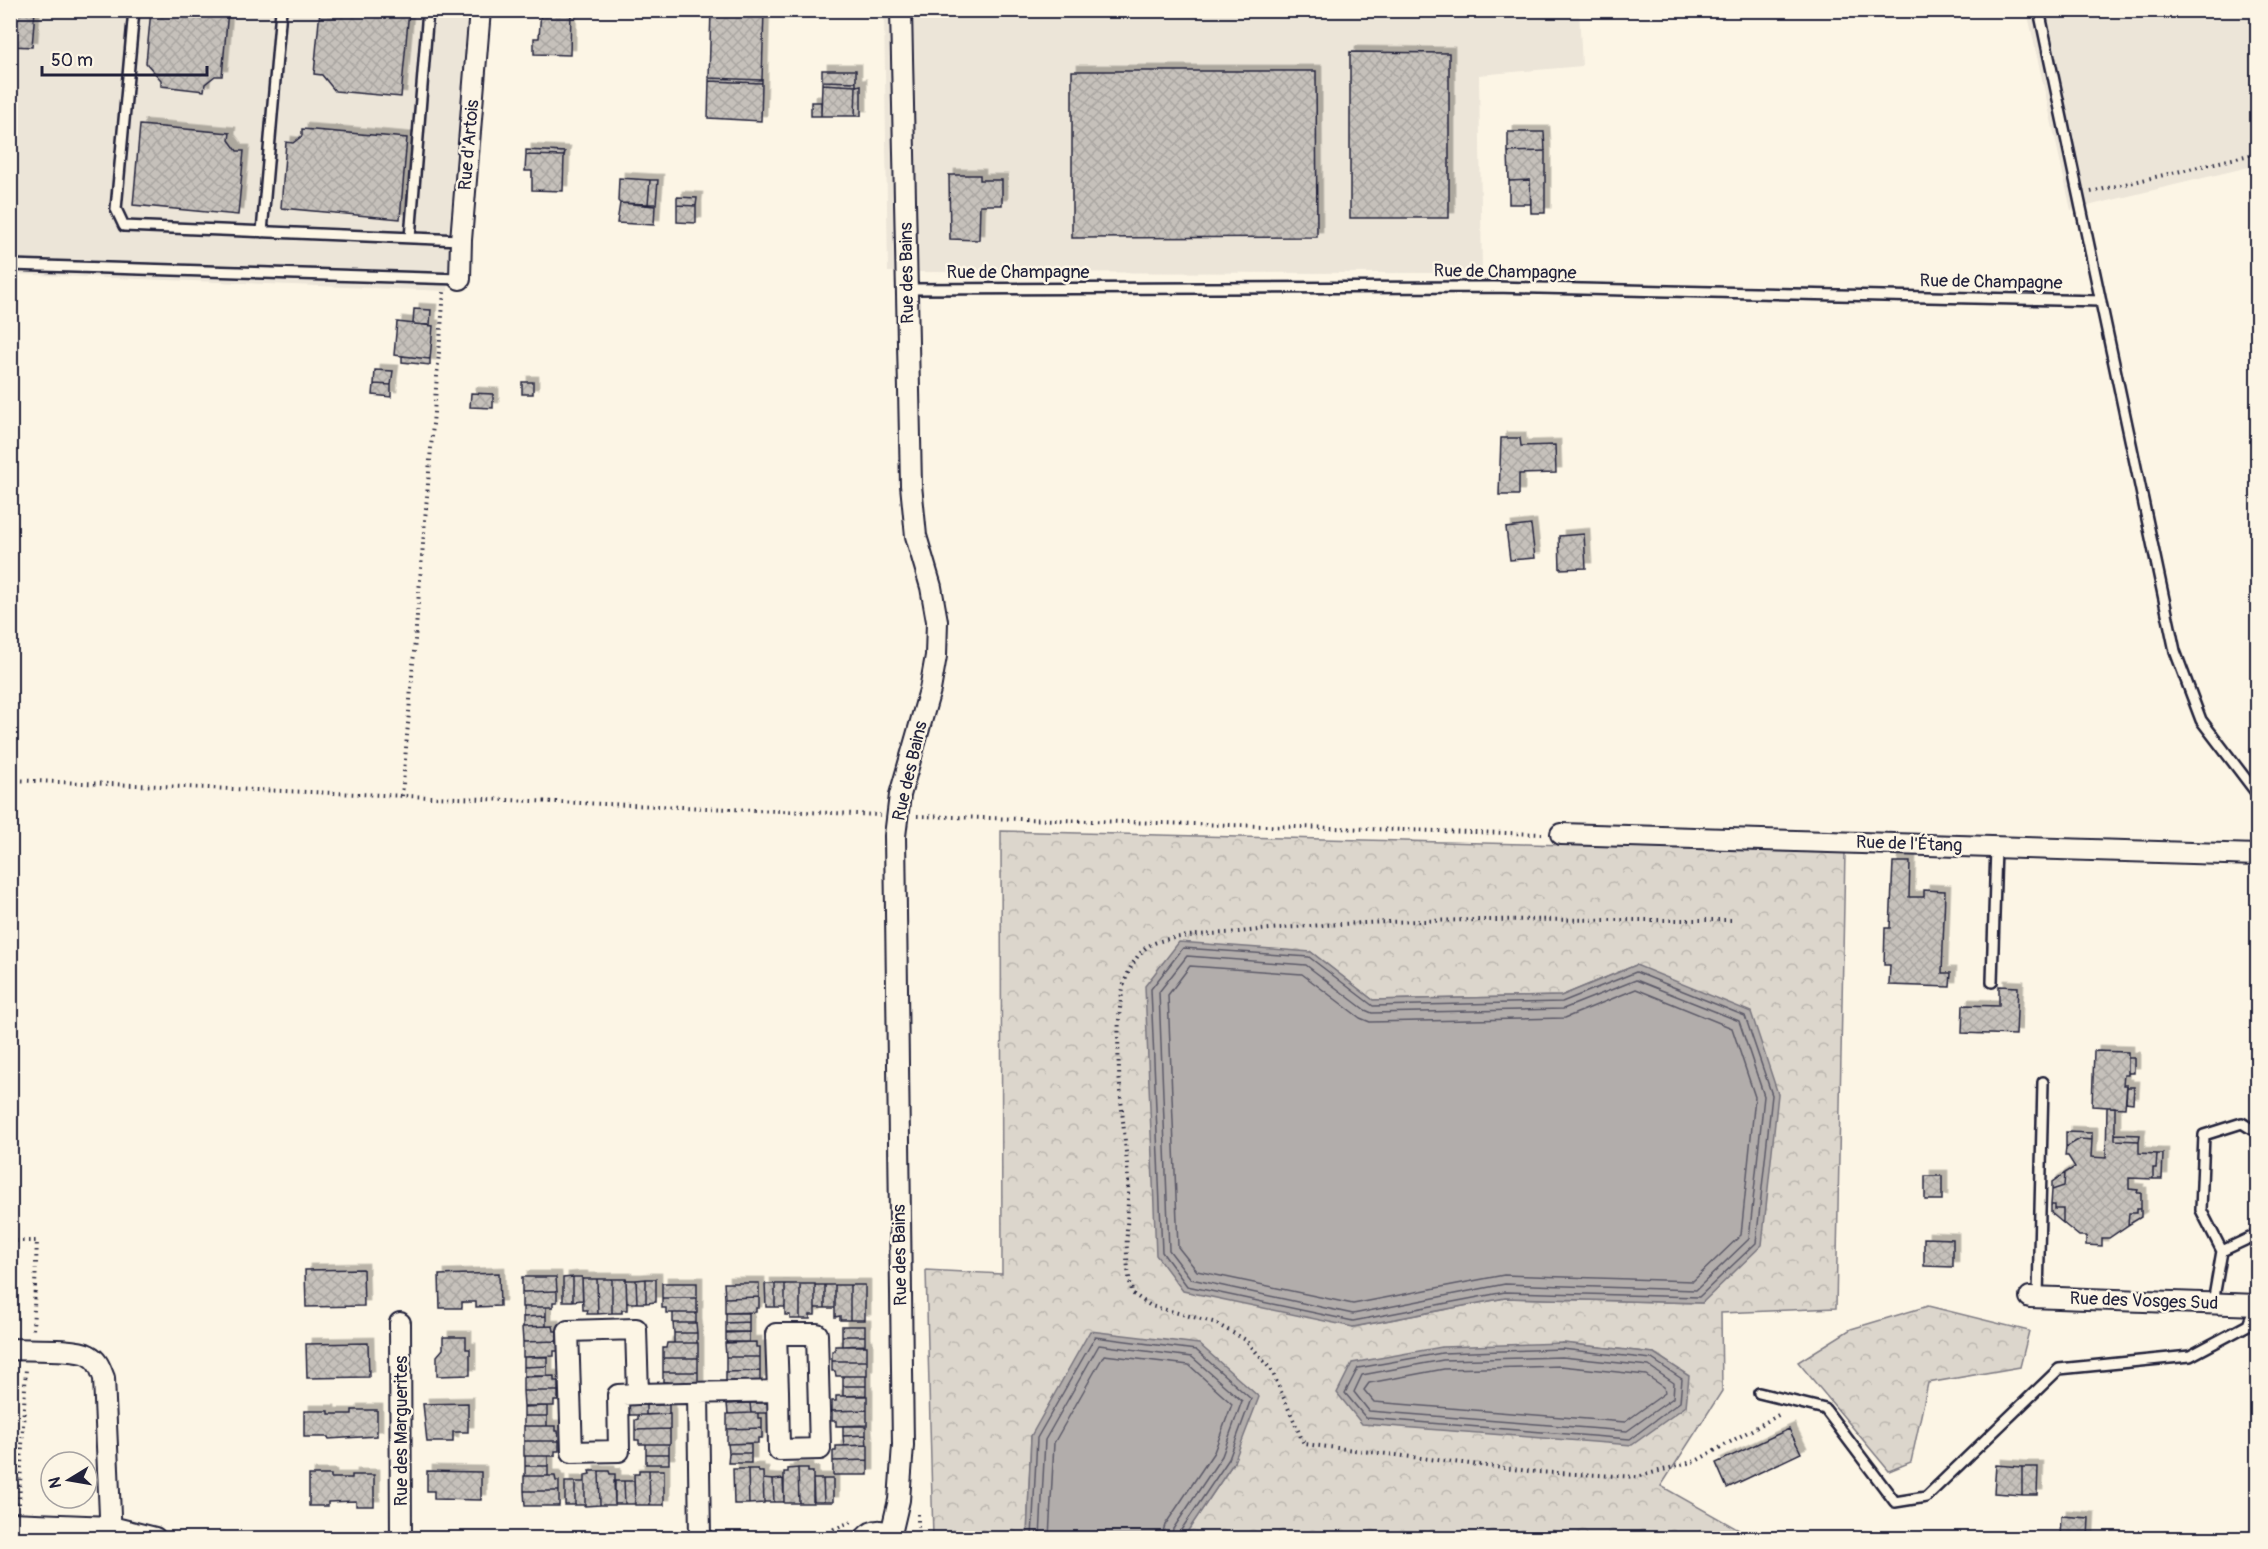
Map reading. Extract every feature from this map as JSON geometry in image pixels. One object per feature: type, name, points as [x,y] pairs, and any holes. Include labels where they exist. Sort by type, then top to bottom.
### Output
[{"type":"street","name":"Rue d'Artois","points":[[452,279],[461,240],[480,10]]},
{"type":"street","name":"Rue des Bains","points":[[893,1536],[900,1489],[903,1445],[895,836],[900,795],[930,690],[936,656],[937,621],[931,587],[916,536],[911,485],[900,10]]},
{"type":"street","name":"Rue de l'Étang","points":[[1561,834],[2258,855]]},
{"type":"street","name":"Rue des Vosges Sud","points":[[2034,1297],[2257,1305]]},
{"type":"street","name":"Rue des Marguerites","points":[[400,1323],[401,1539]]},
{"type":"street","points":[[638,1394],[636,1329],[568,1331],[572,1452],[619,1450],[618,1395],[778,1391]]},
{"type":"street","points":[[817,1334],[820,1449],[779,1450],[778,1391],[776,1335],[817,1334]]},
{"type":"street","points":[[23,1350],[87,1354],[98,1363],[104,1378],[111,1533]]},
{"type":"street","points":[[698,1393],[700,1539]]},
{"type":"street","points":[[14,1523],[155,1539]]},
{"type":"street","points":[[865,1539],[876,1531],[885,1531],[893,1536]]},
{"type":"lane","points":[[134,10],[116,209],[124,226],[461,240]]},
{"type":"lane","points":[[262,232],[281,10]]},
{"type":"lane","points":[[410,238],[428,10]]},
{"type":"lane","points":[[2039,10],[2175,651],[2202,720],[2258,795]]},
{"type":"lane","points":[[10,264],[452,279]]},
{"type":"lane","name":"Rue de Champagne","points":[[907,289],[1494,287],[2102,301]]},
{"type":"lane","points":[[1992,982],[1996,847]]},
{"type":"lane","points":[[2034,1297],[2043,1082]]},
{"type":"lane","points":[[2213,1303],[2222,1251],[2201,1210],[2204,1135],[2242,1123],[2258,1134]]},
{"type":"lane","points":[[2222,1251],[2258,1234]]},
{"type":"lane","points":[[1759,1393],[1825,1409],[1894,1502],[1926,1497],[2059,1369],[2190,1356],[2248,1325],[2257,1305]]},
{"type":"path","points":[[2079,195],[2258,153]]},
{"type":"path","points":[[402,796],[452,279]]},
{"type":"path","points":[[10,780],[897,816],[1561,834]]},
{"type":"path","points":[[1731,920],[1368,922],[1206,935],[1172,939],[1149,945],[1132,964],[1123,987],[1119,1026],[1120,1093],[1128,1182],[1127,1274],[1133,1294],[1151,1306],[1213,1322],[1246,1340],[1272,1371],[1304,1444],[1537,1472],[1637,1478],[1696,1461],[1801,1403]]},
{"type":"path","points":[[10,1241],[37,1241],[23,1350],[14,1523]]},
{"type":"path","points":[[918,1504],[918,1539]]},
{"type":"shaded area","points":[[10,11],[469,11],[448,291],[11,274]]},
{"type":"shaded area","points":[[884,11],[1579,11],[1582,66],[1479,75],[1482,273],[888,272]]},
{"type":"shaded area","points":[[2027,11],[2257,11],[2257,165],[2071,210]]},
{"type":"green space","points":[[1001,831],[1845,852],[1836,1308],[1721,1313],[1722,1391],[1661,1486],[1753,1538],[1183,1538],[1234,1462],[1031,1436],[1027,1538],[933,1538],[926,1270],[1002,1274]],"holes":[[[1311,952],[1373,1000],[1561,996],[1636,965],[1702,1303],[1505,1298],[1353,1327]],[[1562,1343],[1654,1353],[1689,1377]]]},
{"type":"green space","points":[[1928,1306],[2029,1331],[2020,1367],[1928,1383],[1911,1462],[1889,1471],[1798,1362],[1851,1329]]},
{"type":"water","points":[[1179,942],[1311,952],[1373,1000],[1561,996],[1636,965],[1751,1012],[1778,1094],[1762,1245],[1702,1303],[1505,1298],[1353,1327],[1183,1291],[1156,1255],[1145,986]]},
{"type":"water","points":[[1090,1331],[1199,1344],[1259,1397],[1234,1462],[1183,1538],[1027,1538],[1031,1436]]},
{"type":"water","points":[[1563,1343],[1654,1353],[1689,1376],[1686,1406],[1632,1445],[1362,1424],[1337,1393],[1352,1363],[1442,1347]]},
{"type":"building","points":[[10,10],[35,10],[32,47],[10,46]]},
{"type":"building","points":[[151,10],[228,10],[222,76],[215,76],[205,84],[204,91],[161,86],[161,80],[146,63]]},
{"type":"building","points":[[320,10],[409,10],[401,97],[335,91],[322,75],[314,74]]},
{"type":"building","points":[[541,10],[571,10],[570,55],[534,54],[534,38],[539,38]]},
{"type":"building","points":[[711,10],[764,10],[762,80],[709,78]]},
{"type":"building","points":[[1350,52],[1449,53],[1449,218],[1350,218]]},
{"type":"building","points":[[822,70],[856,70],[856,82],[822,81]]},
{"type":"building","points":[[1072,71],[1316,71],[1317,237],[1072,238]]},
{"type":"building","points":[[709,78],[762,80],[762,83],[709,81]]},
{"type":"building","points":[[709,81],[762,83],[761,121],[708,118]]},
{"type":"building","points":[[822,81],[856,82],[856,86],[822,84]]},
{"type":"building","points":[[822,84],[856,86],[855,116],[821,116]]},
{"type":"building","points":[[861,85],[861,116],[855,116],[856,86]]},
{"type":"building","points":[[811,102],[821,102],[821,116],[811,116]]},
{"type":"building","points":[[140,125],[230,133],[229,140],[237,151],[244,151],[238,215],[133,205]]},
{"type":"building","points":[[302,129],[407,138],[400,219],[281,208],[286,142],[293,143],[302,136]]},
{"type":"building","points":[[1508,132],[1544,132],[1545,151],[1508,152]]},
{"type":"building","points":[[526,150],[565,152],[564,156],[526,155]]},
{"type":"building","points":[[1545,151],[1545,213],[1531,213],[1530,180],[1509,181],[1508,152]]},
{"type":"building","points":[[526,155],[564,156],[563,191],[532,190],[532,171],[525,171]]},
{"type":"building","points":[[949,175],[980,175],[980,180],[1002,180],[1002,205],[980,205],[979,240],[950,239]]},
{"type":"building","points":[[619,178],[650,180],[648,204],[620,203],[618,201]]},
{"type":"building","points":[[650,180],[658,180],[656,204],[648,204]]},
{"type":"building","points":[[1530,180],[1531,204],[1509,204],[1509,181]]},
{"type":"building","points":[[677,197],[697,198],[696,206],[677,205]]},
{"type":"building","points":[[620,203],[655,206],[654,225],[617,223]]},
{"type":"building","points":[[677,205],[696,206],[696,223],[677,222]]},
{"type":"building","points":[[414,309],[431,310],[430,325],[413,324]]},
{"type":"building","points":[[397,322],[433,326],[430,359],[394,355]]},
{"type":"building","points":[[402,356],[430,359],[430,365],[402,362]]},
{"type":"building","points":[[375,370],[393,371],[391,385],[374,384]]},
{"type":"building","points":[[522,382],[533,382],[533,394],[522,394]]},
{"type":"building","points":[[374,384],[391,385],[391,397],[373,395]]},
{"type":"building","points":[[471,393],[493,394],[493,408],[470,407]]},
{"type":"building","points":[[1501,438],[1520,438],[1521,446],[1555,445],[1556,473],[1519,474],[1519,495],[1499,495]]},
{"type":"building","points":[[1531,525],[1535,558],[1510,560],[1506,528]]},
{"type":"building","points":[[1584,534],[1586,568],[1560,569],[1559,536]]},
{"type":"building","points":[[1893,862],[1910,862],[1909,897],[1924,897],[1924,890],[1945,891],[1942,973],[1951,973],[1950,987],[1889,985],[1890,965],[1884,965],[1885,928],[1890,928]]},
{"type":"building","points":[[1999,986],[2018,987],[2016,1035],[1962,1033],[1963,1005],[1999,1006]]},
{"type":"building","points":[[2094,1051],[2128,1052],[2128,1075],[2124,1075],[2123,1085],[2127,1085],[2125,1108],[2092,1106]]},
{"type":"building","points":[[2128,1058],[2134,1058],[2134,1073],[2128,1073]]},
{"type":"building","points":[[2127,1087],[2134,1087],[2133,1103],[2126,1102]]},
{"type":"building","points":[[2107,1107],[2115,1107],[2115,1140],[2139,1141],[2139,1153],[2157,1154],[2156,1168],[2153,1168],[2153,1179],[2129,1178],[2129,1189],[2138,1190],[2137,1193],[2141,1193],[2141,1209],[2137,1209],[2137,1213],[2129,1213],[2128,1225],[2109,1238],[2102,1238],[2102,1246],[2086,1245],[2086,1236],[2079,1236],[2063,1223],[2063,1209],[2055,1209],[2055,1205],[2051,1205],[2052,1190],[2064,1186],[2065,1173],[2075,1167],[2068,1156],[2065,1156],[2066,1147],[2080,1139],[2092,1140],[2091,1157],[2106,1158]]},
{"type":"building","points":[[2066,1132],[2092,1133],[2092,1140],[2080,1139],[2066,1147]]},
{"type":"building","points":[[2115,1134],[2140,1135],[2139,1141],[2115,1140]]},
{"type":"building","points":[[2157,1154],[2163,1154],[2162,1179],[2153,1179]]},
{"type":"building","points":[[2065,1173],[2064,1186],[2052,1190],[2052,1182]]},
{"type":"building","points":[[1925,1176],[1942,1176],[1942,1200],[1925,1200]]},
{"type":"building","points":[[2051,1205],[2055,1205],[2055,1209],[2063,1209],[2063,1223],[2051,1213]]},
{"type":"building","points":[[2137,1209],[2141,1209],[2141,1217],[2128,1225],[2129,1213],[2137,1213]]},
{"type":"building","points":[[1924,1238],[1953,1239],[1953,1267],[1924,1266]]},
{"type":"building","points":[[363,1269],[364,1306],[306,1307],[305,1270]]},
{"type":"building","points":[[499,1273],[500,1306],[476,1307],[476,1302],[462,1302],[462,1308],[440,1308],[439,1275]]},
{"type":"building","points":[[522,1277],[556,1277],[557,1291],[522,1292]]},
{"type":"building","points":[[573,1277],[573,1301],[563,1301],[563,1278]]},
{"type":"building","points":[[573,1277],[582,1277],[583,1300],[573,1301]]},
{"type":"building","points":[[582,1279],[597,1279],[598,1314],[587,1314],[588,1310],[583,1310]]},
{"type":"building","points":[[597,1279],[612,1279],[612,1313],[598,1314]]},
{"type":"building","points":[[612,1279],[626,1279],[627,1310],[622,1310],[622,1313],[612,1313]]},
{"type":"building","points":[[646,1279],[646,1303],[637,1303],[636,1280]]},
{"type":"building","points":[[646,1279],[656,1279],[656,1302],[646,1303]]},
{"type":"building","points":[[626,1280],[636,1280],[637,1303],[627,1303]]},
{"type":"building","points":[[662,1283],[697,1283],[697,1298],[662,1298]]},
{"type":"building","points":[[724,1283],[759,1283],[759,1297],[725,1298]]},
{"type":"building","points":[[765,1284],[775,1284],[775,1307],[766,1307]]},
{"type":"building","points":[[775,1284],[785,1284],[785,1307],[775,1307]]},
{"type":"building","points":[[785,1284],[800,1284],[800,1319],[790,1319],[790,1315],[785,1315]]},
{"type":"building","points":[[800,1284],[815,1284],[815,1315],[810,1315],[810,1319],[800,1319]]},
{"type":"building","points":[[815,1285],[825,1285],[825,1308],[815,1308]]},
{"type":"building","points":[[825,1285],[835,1285],[835,1308],[825,1308]]},
{"type":"building","points":[[835,1285],[850,1285],[850,1320],[840,1320],[840,1316],[835,1317]]},
{"type":"building","points":[[850,1285],[865,1285],[865,1320],[850,1320]]},
{"type":"building","points":[[557,1291],[557,1302],[553,1302],[553,1307],[522,1307],[522,1292]]},
{"type":"building","points":[[759,1297],[759,1308],[756,1308],[756,1312],[725,1313],[725,1298]]},
{"type":"building","points":[[662,1298],[697,1298],[697,1313],[666,1313],[666,1308],[662,1308]]},
{"type":"building","points":[[523,1307],[546,1307],[546,1316],[523,1317]]},
{"type":"building","points":[[673,1313],[696,1313],[696,1323],[673,1323]]},
{"type":"building","points":[[726,1313],[749,1313],[749,1322],[726,1323]]},
{"type":"building","points":[[546,1316],[546,1326],[523,1327],[523,1317]]},
{"type":"building","points":[[749,1322],[749,1332],[726,1332],[726,1323]]},
{"type":"building","points":[[673,1323],[696,1323],[697,1333],[674,1333]]},
{"type":"building","points":[[553,1326],[554,1331],[557,1331],[557,1341],[523,1342],[522,1327]]},
{"type":"building","points":[[842,1326],[865,1326],[865,1336],[842,1336]]},
{"type":"building","points":[[749,1332],[749,1342],[726,1342],[726,1333]]},
{"type":"building","points":[[674,1333],[697,1333],[697,1343],[674,1343]]},
{"type":"building","points":[[842,1336],[865,1336],[865,1345],[842,1346]]},
{"type":"building","points":[[443,1337],[466,1337],[466,1349],[470,1349],[470,1375],[437,1376],[437,1356],[443,1349]]},
{"type":"building","points":[[557,1341],[558,1351],[554,1351],[554,1356],[523,1357],[523,1342]]},
{"type":"building","points":[[756,1342],[756,1347],[760,1347],[760,1357],[726,1357],[725,1343]]},
{"type":"building","points":[[368,1343],[369,1377],[307,1378],[306,1344]]},
{"type":"building","points":[[667,1343],[698,1343],[698,1358],[663,1358],[663,1348],[666,1348]]},
{"type":"building","points":[[835,1346],[867,1346],[867,1361],[832,1361],[832,1351],[835,1351]]},
{"type":"building","points":[[524,1357],[547,1357],[547,1366],[524,1367]]},
{"type":"building","points":[[726,1357],[760,1357],[760,1371],[726,1372]]},
{"type":"building","points":[[663,1358],[698,1358],[698,1372],[663,1372]]},
{"type":"building","points":[[832,1361],[867,1361],[867,1376],[836,1376],[835,1371],[832,1371]]},
{"type":"building","points":[[547,1366],[547,1376],[524,1376],[524,1367]]},
{"type":"building","points":[[760,1371],[760,1381],[757,1381],[757,1386],[726,1386],[726,1372]]},
{"type":"building","points":[[663,1372],[698,1372],[698,1387],[667,1387],[667,1382],[663,1382]]},
{"type":"building","points":[[554,1376],[554,1381],[558,1381],[558,1391],[523,1391],[523,1377]]},
{"type":"building","points":[[843,1376],[866,1376],[866,1386],[843,1386]]},
{"type":"building","points":[[843,1386],[866,1386],[866,1395],[843,1396]]},
{"type":"building","points":[[523,1391],[558,1391],[558,1401],[554,1401],[554,1406],[524,1406]]},
{"type":"building","points":[[836,1396],[867,1396],[867,1410],[832,1411],[832,1401],[836,1401]]},
{"type":"building","points":[[468,1403],[468,1432],[453,1432],[453,1442],[427,1442],[423,1404]]},
{"type":"building","points":[[750,1403],[773,1403],[774,1413],[751,1413]]},
{"type":"building","points":[[750,1403],[751,1413],[728,1414],[727,1404]]},
{"type":"building","points":[[623,1405],[646,1405],[646,1415],[623,1415]]},
{"type":"building","points":[[646,1405],[669,1405],[669,1414],[646,1415]]},
{"type":"building","points":[[547,1406],[547,1416],[524,1416],[524,1407]]},
{"type":"building","points":[[352,1410],[377,1410],[377,1436],[329,1439],[328,1437],[304,1437],[304,1411],[352,1414]]},
{"type":"building","points":[[867,1410],[867,1425],[836,1426],[836,1421],[832,1421],[832,1411]]},
{"type":"building","points":[[758,1413],[758,1418],[762,1418],[762,1428],[727,1429],[727,1414]]},
{"type":"building","points":[[670,1414],[670,1429],[635,1430],[635,1420],[638,1419],[638,1415]]},
{"type":"building","points":[[524,1416],[547,1416],[547,1426],[524,1426]]},
{"type":"building","points":[[524,1426],[555,1426],[559,1441],[524,1441]]},
{"type":"building","points":[[843,1426],[866,1426],[866,1435],[843,1436]]},
{"type":"building","points":[[762,1428],[762,1438],[758,1438],[758,1443],[727,1444],[727,1429]]},
{"type":"building","points":[[670,1429],[670,1444],[639,1444],[639,1440],[635,1440],[635,1430]]},
{"type":"building","points":[[1789,1429],[1801,1453],[1727,1488],[1716,1463]]},
{"type":"building","points":[[866,1435],[867,1445],[844,1446],[843,1436]]},
{"type":"building","points":[[524,1441],[559,1441],[559,1451],[555,1451],[555,1456],[524,1456]]},
{"type":"building","points":[[751,1443],[751,1453],[729,1453],[728,1444]]},
{"type":"building","points":[[646,1444],[669,1444],[669,1454],[646,1454]]},
{"type":"building","points":[[868,1445],[868,1460],[833,1461],[833,1451],[836,1451],[836,1446]]},
{"type":"building","points":[[729,1453],[751,1453],[751,1463],[728,1463]]},
{"type":"building","points":[[646,1454],[669,1454],[669,1464],[646,1464]]},
{"type":"building","points":[[525,1456],[548,1456],[548,1466],[525,1466]]},
{"type":"building","points":[[868,1460],[868,1475],[833,1475],[833,1461]]},
{"type":"building","points":[[1996,1465],[2022,1467],[2022,1495],[1994,1493]]},
{"type":"building","points":[[525,1466],[548,1466],[548,1476],[525,1476]]},
{"type":"building","points":[[2022,1467],[2038,1467],[2037,1495],[2022,1495]]},
{"type":"building","points":[[798,1468],[808,1468],[808,1472],[813,1472],[813,1503],[799,1503]]},
{"type":"building","points":[[798,1468],[799,1503],[784,1503],[784,1472]]},
{"type":"building","points":[[733,1469],[748,1469],[749,1504],[734,1504]]},
{"type":"building","points":[[748,1469],[758,1469],[759,1472],[763,1472],[764,1503],[749,1504]]},
{"type":"building","points":[[639,1470],[649,1470],[650,1505],[635,1505],[634,1474],[639,1474]]},
{"type":"building","points":[[649,1470],[664,1470],[664,1505],[650,1505]]},
{"type":"building","points":[[427,1471],[481,1472],[481,1500],[434,1499],[434,1491],[427,1491]]},
{"type":"building","points":[[589,1471],[599,1471],[600,1505],[585,1506],[585,1475],[590,1474]]},
{"type":"building","points":[[599,1471],[609,1471],[610,1474],[615,1474],[615,1505],[600,1505]]},
{"type":"building","points":[[309,1475],[352,1478],[352,1475],[374,1475],[374,1506],[356,1506],[356,1501],[328,1502],[328,1506],[309,1506]]},
{"type":"building","points":[[524,1476],[555,1476],[556,1481],[559,1481],[559,1491],[524,1491]]},
{"type":"building","points":[[763,1479],[773,1480],[774,1502],[764,1502]]},
{"type":"building","points":[[783,1479],[784,1502],[774,1502],[773,1480]]},
{"type":"building","points":[[813,1479],[823,1479],[824,1502],[814,1502]]},
{"type":"building","points":[[823,1479],[833,1479],[833,1502],[824,1502]]},
{"type":"building","points":[[614,1481],[624,1481],[625,1504],[615,1504]]},
{"type":"building","points":[[624,1481],[634,1481],[635,1504],[625,1504]]},
{"type":"building","points":[[565,1482],[575,1482],[575,1505],[565,1505]]},
{"type":"building","points":[[575,1482],[585,1482],[585,1505],[575,1505]]},
{"type":"building","points":[[524,1491],[559,1491],[559,1506],[525,1506]]},
{"type":"building","points":[[2061,1516],[2089,1518],[2088,1538],[2060,1538]]}]
